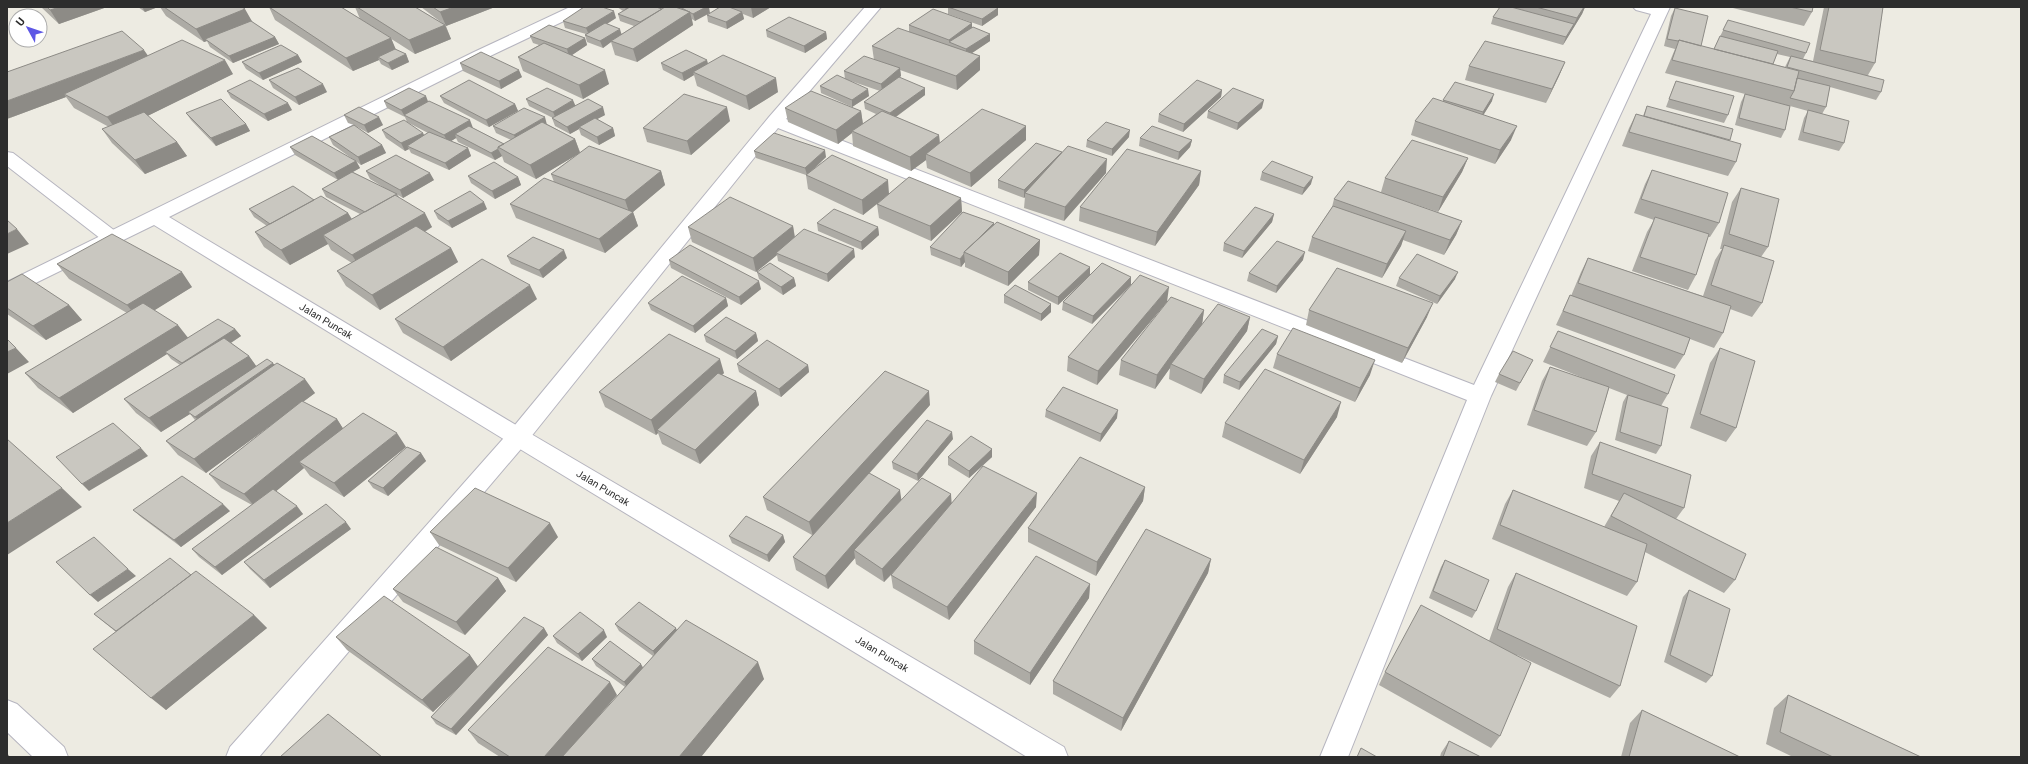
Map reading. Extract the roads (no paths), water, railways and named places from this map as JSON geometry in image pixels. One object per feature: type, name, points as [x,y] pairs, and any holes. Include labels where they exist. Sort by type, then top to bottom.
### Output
[{"type":"street","points":[[7,290],[480,55],[582,7]]},
{"type":"street","points":[[240,757],[518,437],[775,121],[873,7]]},
{"type":"street","points":[[1334,757],[1480,396],[1654,9]]},
{"type":"street","points":[[775,121],[1480,396]]},
{"type":"street","points":[[7,157],[112,238]]},
{"type":"street","name":"Jalan Puncak","points":[[155,217],[518,437],[1054,757]]},
{"type":"street","points":[[7,713],[54,757]]}]
